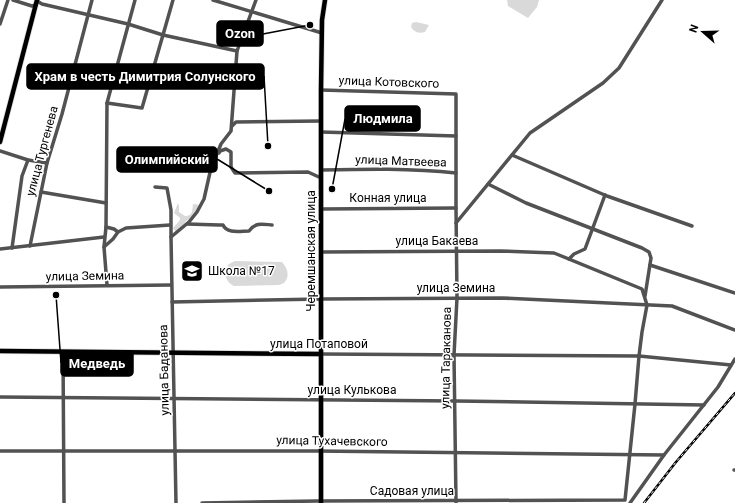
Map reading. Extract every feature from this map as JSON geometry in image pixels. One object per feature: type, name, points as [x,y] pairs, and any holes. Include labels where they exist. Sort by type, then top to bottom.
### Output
[{"type":"main road","name":"Черемшанская улица","points":[[321,502],[320,354],[322,252],[320,178],[322,33],[325,0]]},
{"type":"main road","points":[[0,142],[37,2]]},
{"type":"main road","name":"улица Потаповой","points":[[0,351],[320,354]]},
{"type":"street","points":[[0,24],[8,0]]},
{"type":"street","points":[[13,0],[32,6],[37,2],[128,24],[163,35],[237,51]]},
{"type":"street","name":"улица Тургенева","points":[[30,246],[47,163],[62,114],[92,0]]},
{"type":"street","points":[[107,285],[104,237],[106,228],[107,102],[135,0]]},
{"type":"street","points":[[107,102],[142,108],[173,0]]},
{"type":"street","points":[[213,0],[322,33]]},
{"type":"street","points":[[232,126],[237,51],[256,0]]},
{"type":"street","points":[[456,223],[530,133],[603,83],[619,68],[662,0]]},
{"type":"street","name":"улица Котовского","points":[[321,90],[456,94]]},
{"type":"street","name":"улица Тараканова","points":[[456,94],[456,223],[458,298],[454,354],[456,401],[456,502]]},
{"type":"street","points":[[217,156],[221,144],[236,122],[321,121]]},
{"type":"street","points":[[321,132],[456,136]]},
{"type":"street","points":[[171,237],[187,224],[197,212],[204,199],[211,168],[220,151],[224,149],[230,152],[231,167],[236,173],[308,172],[320,178]]},
{"type":"street","points":[[0,151],[28,160],[47,163]]},
{"type":"street","points":[[512,155],[605,195],[692,226]]},
{"type":"street","points":[[12,248],[22,176],[28,160]]},
{"type":"street","name":"улица Матвеева","points":[[321,170],[392,168],[424,169],[456,173]]},
{"type":"street","points":[[488,184],[526,203],[649,252],[651,258],[645,297]]},
{"type":"street","name":"улица Баданова","points":[[156,187],[167,188],[170,202],[176,503]]},
{"type":"street","points":[[41,192],[106,203]]},
{"type":"street","points":[[605,195],[585,249],[574,254],[569,259],[642,289],[647,305],[639,356],[636,404],[623,501]]},
{"type":"street","name":"Конная улица","points":[[321,208],[456,208]]},
{"type":"street","points":[[187,224],[223,225],[228,231],[249,231],[253,225],[256,224],[272,225]]},
{"type":"street","points":[[104,247],[118,232],[126,228],[170,225]]},
{"type":"street","points":[[106,228],[114,229],[118,232]]},
{"type":"street","points":[[0,249],[104,237]]},
{"type":"street","name":"улица Бакаева","points":[[322,252],[457,251],[554,253],[569,259]]},
{"type":"street","points":[[650,265],[735,292]]},
{"type":"street","name":"улица Земина","points":[[0,288],[171,285]]},
{"type":"street","name":"улица Земина","points":[[172,302],[321,298],[458,298],[551,300],[672,306],[735,330]]},
{"type":"street","points":[[63,352],[62,397],[64,503]]},
{"type":"street","name":"улица Потаповой","points":[[320,354],[639,356],[730,366]]},
{"type":"street","points":[[630,503],[664,456],[718,387],[735,359]]},
{"type":"street","name":"улица Кулькова","points":[[0,397],[174,400],[456,401],[704,406]]},
{"type":"street","name":"улица Тухачевского","points":[[0,451],[321,451],[630,454],[664,456]]},
{"type":"street","name":"Садовая улица","points":[[202,503],[623,501]]},
{"type":"shaded area","points":[[507,0],[539,0],[537,7],[528,18],[508,6]]},
{"type":"shaded area","points":[[416,22],[429,25],[425,32],[419,33],[412,29],[412,23]]},
{"type":"shaded area","points":[[178,203],[179,212],[185,216],[191,214],[193,204],[199,205],[192,216],[177,231],[175,231],[173,228],[180,220],[180,218],[174,213]]},
{"type":"shaded area","points":[[235,261],[282,262],[286,267],[288,275],[284,283],[279,285],[234,286],[230,284],[226,277],[226,269]]},
{"type":"railway","points":[[644,503],[676,462],[735,393]]},
{"type":"place","name":"Ozon","points":[[310,25]]},
{"type":"place","name":"Храм в честь Димитрия Солунского","points":[[268,146]]},
{"type":"place","name":"Людмила","points":[[332,189]]},
{"type":"place","name":"Олимпийский","points":[[269,191]]},
{"type":"place","name":"Школа №17","points":[[192,271]]},
{"type":"place","name":"Медведь","points":[[56,295]]}]
